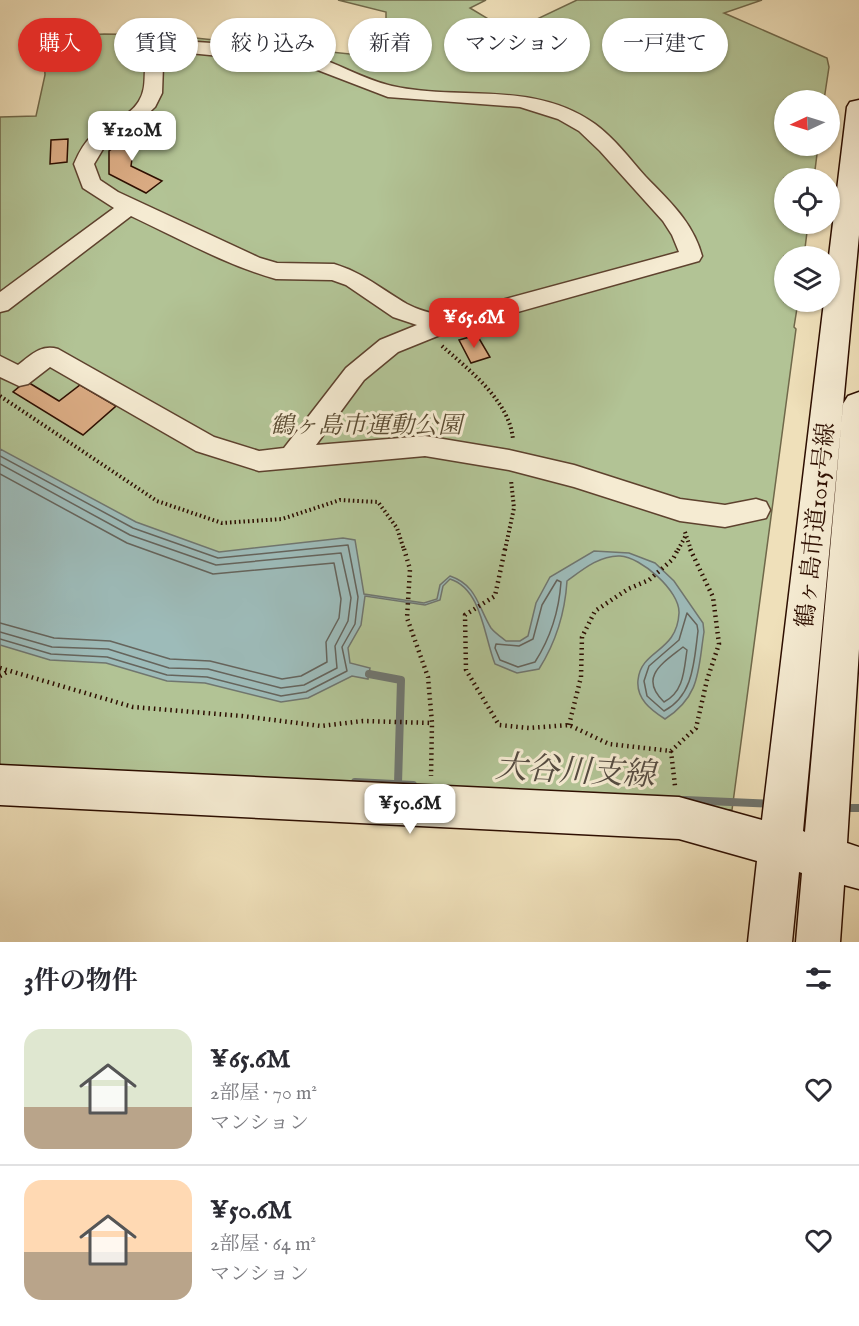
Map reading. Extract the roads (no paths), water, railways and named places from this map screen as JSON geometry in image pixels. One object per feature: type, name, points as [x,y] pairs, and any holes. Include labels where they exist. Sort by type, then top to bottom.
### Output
[{"type":"street","points":[[292,457],[355,374],[388,346],[434,328],[691,256],[688,242],[673,218],[588,129],[568,116],[529,101],[400,93],[358,81],[325,66],[302,59],[176,46],[160,54],[153,64],[154,86],[147,105],[97,142],[84,164],[91,183],[129,207],[252,263],[276,271],[334,273],[354,279],[434,328]]},
{"type":"street","name":"鶴ヶ島市道1015号線","points":[[770,942],[859,107]]},
{"type":"street","points":[[0,304],[129,207]]},
{"type":"street","points":[[0,365],[19,377],[50,355],[205,444],[259,460],[425,446],[510,460],[574,476],[683,523],[756,510]]},
{"type":"street","name":"鶴ヶ島市道1015号線","points":[[818,942],[842,863],[859,404]]},
{"type":"street","points":[[0,785],[680,818],[781,844],[842,863]]},
{"type":"water","points":[[0,449],[136,522],[219,552],[343,538],[355,540],[364,594],[424,603],[437,599],[440,585],[450,576],[466,585],[476,598],[491,628],[506,641],[520,641],[528,636],[536,603],[550,577],[594,551],[629,553],[655,563],[674,581],[703,623],[704,632],[696,681],[685,701],[665,719],[650,708],[642,698],[638,687],[641,670],[645,662],[672,636],[677,626],[678,604],[658,577],[638,562],[620,556],[598,561],[567,581],[559,627],[545,659],[539,669],[517,673],[495,664],[475,603],[461,584],[450,579],[443,586],[440,600],[425,605],[365,596],[361,625],[348,648],[350,663],[370,668],[368,679],[352,676],[308,698],[281,702],[205,683],[167,681],[106,663],[50,660],[0,645]]},
{"type":"waterway","points":[[369,674],[401,680],[398,784]]},
{"type":"waterway","name":"大谷川支線","points":[[355,782],[413,785]]},
{"type":"waterway","name":"大谷川支線","points":[[685,800],[773,804]]},
{"type":"waterway","name":"大谷川支線","points":[[841,808],[859,808]]},
{"type":"park label","name":"鶴ヶ島市運動公園","points":[[366,425]]}]
